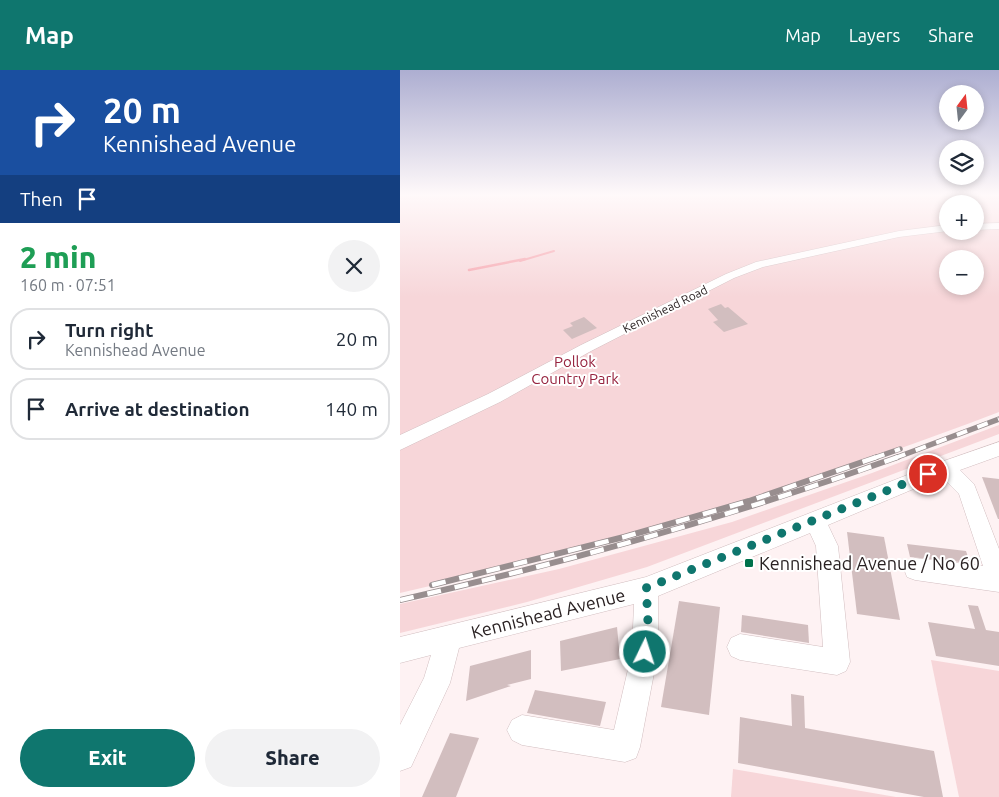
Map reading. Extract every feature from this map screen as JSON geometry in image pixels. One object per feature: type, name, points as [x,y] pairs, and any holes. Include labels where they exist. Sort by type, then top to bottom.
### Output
[{"type":"street","name":"Kennishead Road","points":[[400,443],[494,398],[604,339],[730,276],[760,264],[899,234],[939,229]]},
{"type":"street","name":"Kennishead Avenue","points":[[400,650],[646,588],[945,468],[999,449]]},
{"type":"street","points":[[915,568],[999,580],[967,490],[945,468]]},
{"type":"street","points":[[740,647],[837,662],[827,546],[814,521]]},
{"type":"street","name":"Kennishead Avenue","points":[[522,730],[625,747],[645,652],[648,618],[646,588]]},
{"type":"street","points":[[400,756],[436,684],[449,637]]},
{"type":"green space","name":"Pollok Country Park","points":[[400,229],[939,229],[939,240],[984,240],[984,229],[999,229],[999,412],[881,455],[762,495],[582,547],[400,593]]},
{"type":"green space","points":[[999,425],[999,434],[647,567],[527,602],[400,633],[400,604],[559,569],[732,522],[872,473]]},
{"type":"green space","points":[[931,660],[999,671],[999,797],[959,797]]},
{"type":"green space","points":[[733,769],[896,797],[731,797]]},
{"type":"building","points":[[721,304],[725,308],[728,307],[748,324],[724,332],[713,322],[718,320],[708,309]]},
{"type":"building","points":[[584,317],[597,328],[572,339],[563,330],[573,326],[570,323]]},
{"type":"building","points":[[982,477],[999,479],[999,519],[998,519]]},
{"type":"building","points":[[847,532],[884,537],[900,620],[857,614]]},
{"type":"building","points":[[907,544],[966,551],[970,563],[910,557]]},
{"type":"building","points":[[679,601],[720,607],[709,715],[661,707]]},
{"type":"building","points":[[968,605],[978,606],[986,630],[999,632],[999,666],[936,656],[928,622],[975,629]]},
{"type":"building","points":[[742,615],[808,625],[809,643],[741,632]]},
{"type":"building","points":[[617,627],[620,659],[561,671],[560,641]]},
{"type":"building","points":[[531,650],[531,679],[507,685],[511,686],[466,701],[470,666]]},
{"type":"building","points":[[535,690],[606,702],[600,726],[527,713]]},
{"type":"building","points":[[791,694],[804,696],[805,728],[934,751],[943,797],[924,797],[738,763],[740,717],[792,726]]},
{"type":"building","points":[[450,733],[479,738],[456,797],[422,797]]},
{"type":"waterway","points":[[520,261],[554,251]]},
{"type":"waterway","points":[[469,270],[525,259]]},
{"type":"railway","points":[[895,458],[999,419]]},
{"type":"railway","points":[[874,458],[900,449]]},
{"type":"railway","points":[[432,585],[624,537],[749,501],[877,457]]},
{"type":"railway","points":[[400,600],[526,570],[651,536],[713,518],[898,457]]},
{"type":"place","name":"Kennishead Avenue / No 60","points":[[749,563]]},
{"type":"route","points":[[645,652],[648,618],[646,588],[928,474]]}]
